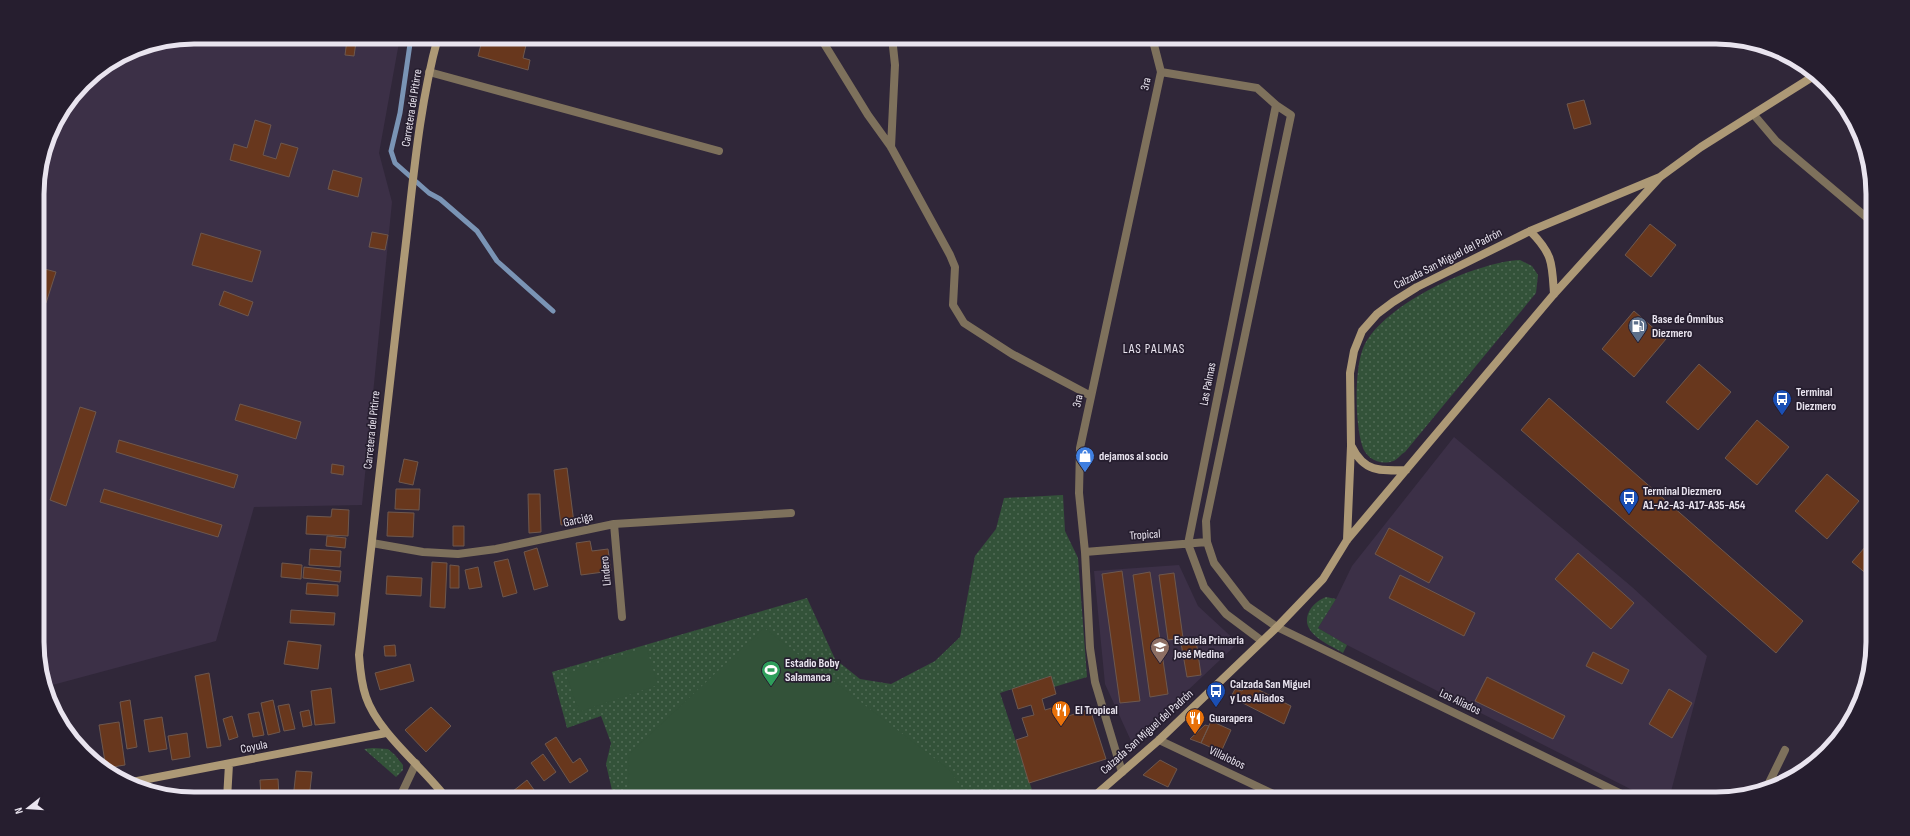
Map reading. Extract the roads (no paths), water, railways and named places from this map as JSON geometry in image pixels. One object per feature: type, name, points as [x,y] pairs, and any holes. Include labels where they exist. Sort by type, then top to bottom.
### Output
[{"type":"main road","name":"Carretera del Pitirre","points":[[436,44],[429,72],[414,173],[388,387],[359,655],[360,674],[366,698],[386,733],[416,763],[441,792]]},
{"type":"main road","name":"Calzada San Miguel del Padrón","points":[[1099,792],[1159,740],[1277,627],[1323,579],[1347,540],[1554,294],[1660,177],[1701,147],[1811,78]]},
{"type":"main road","name":"Calzada San Miguel del Padrón","points":[[1347,540],[1351,446],[1350,373],[1354,351],[1362,332],[1377,314],[1417,287],[1530,231],[1660,177]]},
{"type":"main road","points":[[1530,231],[1543,244],[1549,256],[1553,269],[1554,294]]},
{"type":"main road","points":[[1351,446],[1357,459],[1367,466],[1377,470],[1406,470]]},
{"type":"main road","name":"Coyula","points":[[137,781],[386,733]]},
{"type":"main road","points":[[227,792],[229,764]]},
{"type":"street","points":[[824,44],[868,115],[891,147],[950,254],[955,267],[953,305],[964,323],[1012,354],[1091,396]]},
{"type":"street","points":[[891,147],[895,65],[893,44]]},
{"type":"street","name":"3ra","points":[[1122,772],[1095,682],[1090,648],[1085,552],[1079,493],[1080,456],[1091,396],[1161,72],[1154,44]]},
{"type":"street","points":[[429,72],[719,151]]},
{"type":"street","points":[[1161,72],[1257,88],[1276,105],[1291,115],[1206,521],[1207,542],[1214,563],[1247,606],[1277,627]]},
{"type":"street","name":"Las Palmas","points":[[1188,544],[1276,105]]},
{"type":"street","points":[[1754,115],[1776,141],[1866,217]]},
{"type":"street","name":"Garciga","points":[[372,543],[423,552],[458,554],[496,549],[614,524],[791,513]]},
{"type":"street","name":"Lindero","points":[[614,524],[622,617]]},
{"type":"street","name":"Tropical","points":[[1085,552],[1207,542]]},
{"type":"street","points":[[1188,544],[1204,587],[1226,614],[1262,641]]},
{"type":"street","name":"Los Aliados","points":[[1277,627],[1618,792]]},
{"type":"street","name":"Villalobos","points":[[1159,740],[1269,792]]},
{"type":"street","points":[[1769,783],[1784,750]]},
{"type":"street","points":[[402,792],[416,763]]},
{"type":"waterway","points":[[410,44],[400,113],[391,151],[395,163],[429,193],[440,199],[477,231],[497,261],[553,311]]},
{"type":"place","name":"Base de Ómnibus Diezmero","points":[[1638,343]]},
{"type":"place","name":"Terminal Diezmero","points":[[1782,416]]},
{"type":"place","name":"dejamos al socio","points":[[1085,473]]},
{"type":"place","name":"Terminal Diezmero A1-A2-A3-A17-A35-A54","points":[[1629,515]]},
{"type":"place","name":"Escuela Primaria José Medina","points":[[1160,664]]},
{"type":"place","name":"Estadio Boby Salamanca","points":[[771,687]]},
{"type":"place","name":"Calzada San Miguel y Los Aliados","points":[[1216,708]]},
{"type":"place","name":"El Tropical","points":[[1061,727]]},
{"type":"place","name":"Guarapera","points":[[1195,735]]},
{"type":"district","name":"LAS PALMAS","points":[[1154,349]]}]
